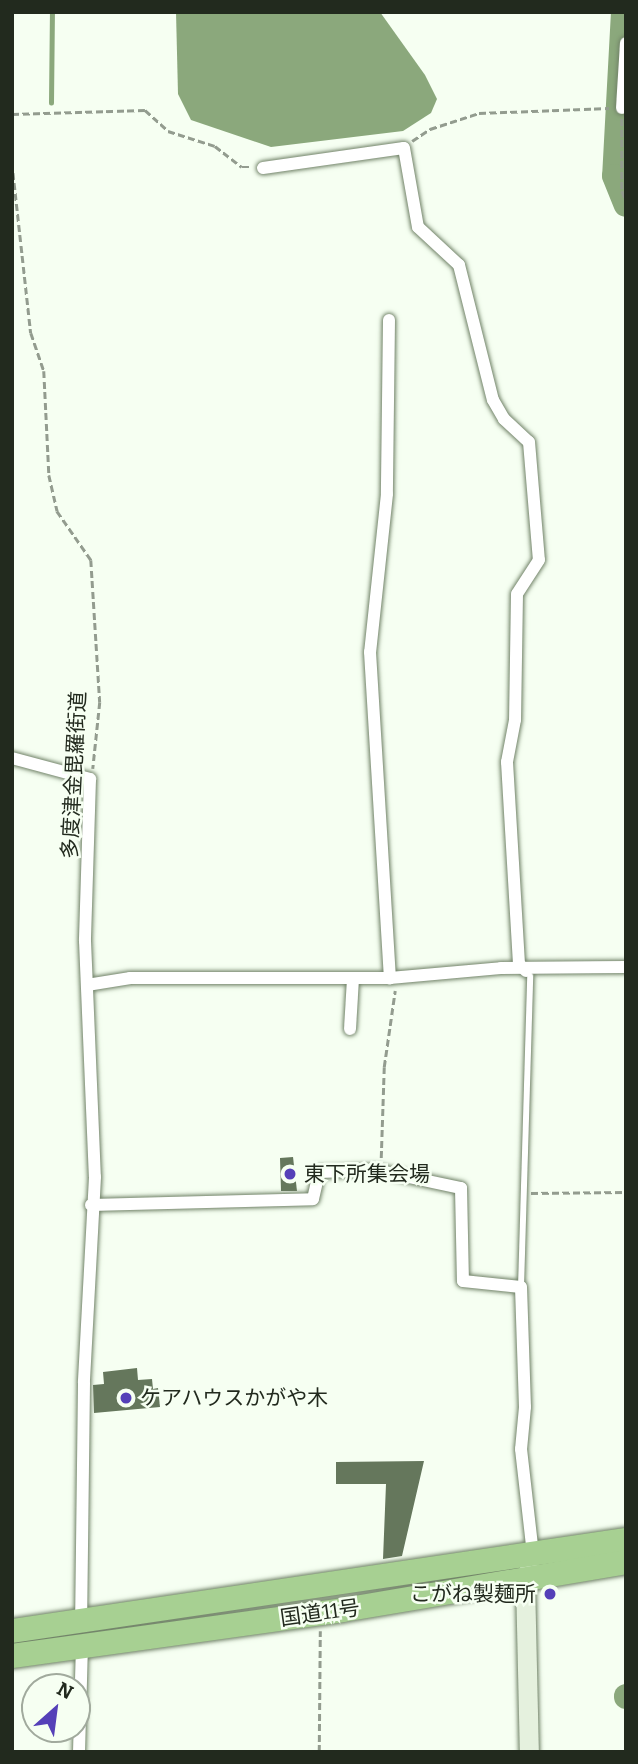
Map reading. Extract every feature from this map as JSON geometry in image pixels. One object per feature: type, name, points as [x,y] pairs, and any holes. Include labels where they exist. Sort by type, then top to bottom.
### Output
[{"type":"highway","name":"国道11号","points":[[12,1656],[82,1634],[626,1540]]},
{"type":"highway","name":"国道11号","points":[[12,1632],[82,1634],[320,1614],[626,1562]]},
{"type":"street","points":[[617,108],[626,43]]},
{"type":"street","points":[[263,167],[404,148],[418,228],[459,265],[493,400],[504,419],[529,442],[539,560],[517,594],[515,720],[506,762],[519,964],[529,973]]},
{"type":"street","points":[[389,320],[387,494],[370,652],[393,978]]},
{"type":"street","points":[[12,758],[90,779]]},
{"type":"street","name":"多度津金毘羅街道","points":[[79,1752],[94,1149],[87,985],[90,779]]},
{"type":"street","points":[[87,985],[130,978],[353,979],[501,968],[529,973],[626,967]]},
{"type":"street","points":[[350,1029],[353,979]]},
{"type":"street","points":[[91,1205],[313,1199],[319,1172],[381,1171],[461,1188],[463,1282],[521,1287],[525,1407],[521,1449],[533,1555],[525,1581],[529,1752]]},
{"type":"lane","points":[[521,1287],[529,973]]},
{"type":"path","points":[[404,148],[430,129],[479,113],[617,108],[626,200]]},
{"type":"path","points":[[12,114],[145,110],[168,131],[215,146],[242,167],[263,167]]},
{"type":"path","name":"多度津金毘羅街道","points":[[12,162],[31,333],[44,371],[49,475],[57,511],[90,560],[100,702],[90,779]]},
{"type":"path","points":[[381,1171],[384,1067],[393,978]]},
{"type":"path","points":[[524,1193],[626,1192]]},
{"type":"path","points":[[319,1752],[320,1614]]},
{"type":"shaded area","points":[[176,12],[380,12],[425,75],[437,99],[431,113],[403,131],[271,147],[191,120],[178,94]]},
{"type":"building","name":"東下所集会場","points":[[293,1157],[297,1191],[281,1191],[280,1158]]},
{"type":"building","name":"ケアハウスかがや木","points":[[137,1368],[138,1380],[152,1379],[153,1389],[158,1388],[160,1407],[94,1413],[93,1385],[104,1384],[103,1372]]},
{"type":"building","points":[[424,1461],[402,1556],[383,1559],[386,1484],[336,1484],[336,1462]]},
{"type":"waterway","points":[[51,103],[52,12]]},
{"type":"waterway","points":[[623,12],[614,176],[626,205]]},
{"type":"place","name":"東下所集会場","points":[[290,1174]]},
{"type":"place","name":"ケアハウスかがや木","points":[[126,1398]]},
{"type":"place","name":"こがね製麺所","points":[[550,1594]]}]
